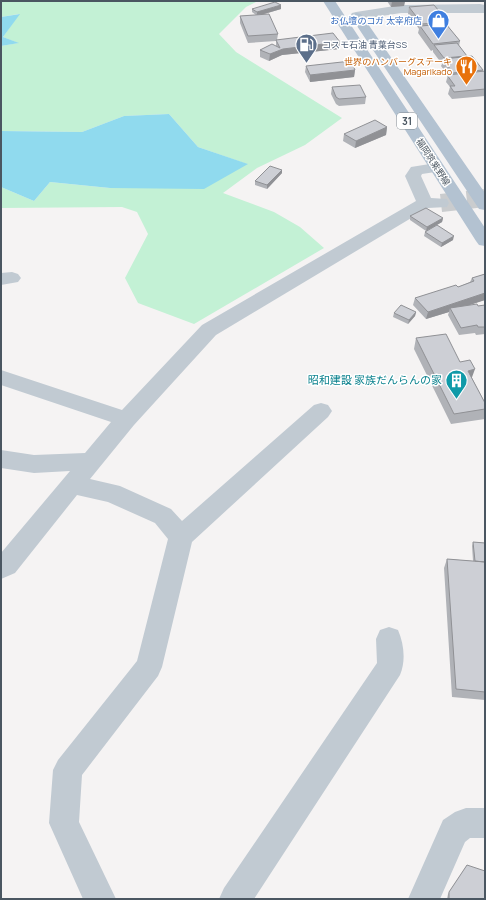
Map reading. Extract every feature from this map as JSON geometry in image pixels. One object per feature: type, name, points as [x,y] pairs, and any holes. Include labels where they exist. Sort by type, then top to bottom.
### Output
[{"type":"main road","name":"福岡筑紫野線","points":[[329,1],[436,168],[485,241]]},
{"type":"main road","name":"福岡筑紫野線","points":[[353,11],[485,205]]},
{"type":"street","points":[[353,11],[401,9],[485,9]]},
{"type":"street","points":[[1,568],[6,565],[126,419],[209,330],[433,203],[414,176],[417,170],[436,168]]},
{"type":"street","points":[[1,377],[126,419]]},
{"type":"street","points":[[100,899],[64,823],[68,770],[149,667],[181,537],[321,411]]},
{"type":"street","points":[[1,459],[34,464],[90,462]]},
{"type":"street","points":[[72,485],[112,493],[163,516],[181,537]]},
{"type":"street","points":[[235,899],[391,666],[389,639]]},
{"type":"street","points":[[424,899],[454,831],[466,823],[485,823]]},
{"type":"green space","points":[[1,1],[258,1],[246,7],[219,34],[236,52],[342,118],[305,145],[257,168],[223,193],[274,212],[300,227],[324,248],[194,324],[138,303],[125,278],[148,234],[137,212],[122,207],[1,208],[1,187],[34,201],[50,182],[110,188],[247,164],[198,147],[169,114],[124,116],[82,132],[1,131],[1,46],[18,43],[3,37],[19,14],[1,17]]},
{"type":"water","points":[[20,14],[3,37],[19,43],[1,46],[1,17]]},
{"type":"water","points":[[169,114],[198,147],[248,164],[204,189],[110,188],[50,182],[34,201],[1,187],[1,131],[82,132],[124,116]]},
{"type":"building","points":[[275,2],[281,5],[257,12],[252,9]]},
{"type":"building","points":[[434,5],[448,22],[422,24],[409,7]]},
{"type":"building","points":[[269,14],[278,34],[248,36],[240,16]]},
{"type":"building","points":[[446,24],[460,41],[433,44],[420,26]]},
{"type":"building","points":[[333,33],[340,42],[283,49],[270,54],[260,50],[272,44],[280,48],[276,40]]},
{"type":"building","points":[[457,43],[467,56],[444,58],[434,45]]},
{"type":"building","points":[[472,56],[483,70],[453,73],[443,59]]},
{"type":"building","points":[[351,61],[355,70],[310,75],[306,66]]},
{"type":"building","points":[[485,71],[485,89],[454,92],[450,86],[455,86],[447,75]]},
{"type":"building","points":[[360,85],[366,97],[339,99],[336,97],[332,87]]},
{"type":"building","points":[[375,120],[387,127],[356,141],[344,134]]},
{"type":"building","points":[[270,166],[282,170],[267,185],[255,181]]},
{"type":"building","points":[[426,208],[443,218],[427,227],[410,216]]},
{"type":"building","points":[[437,225],[454,236],[442,243],[425,232]]},
{"type":"building","points":[[485,274],[485,293],[428,312],[415,298],[456,285],[458,287],[474,281],[472,278]]},
{"type":"building","points":[[477,304],[478,306],[485,305],[485,327],[478,327],[477,325],[461,328],[450,308]]},
{"type":"building","points":[[401,305],[416,312],[409,320],[394,313]]},
{"type":"building","name":"昭和建設 家族だんらんの家","points":[[446,334],[460,362],[470,360],[475,369],[468,371],[485,403],[485,409],[454,414],[416,338]]},
{"type":"building","points":[[473,542],[485,543],[485,562],[475,561]]},
{"type":"building","points":[[447,559],[485,562],[485,692],[456,689]]},
{"type":"building","points":[[467,865],[485,871],[485,899],[449,899],[449,892]]},
{"type":"tunnel","points":[[441,203],[485,198]]},
{"type":"place","name":"お仏壇のコガ 太宰府店","points":[[438,40]]},
{"type":"place","name":"コスモ石油 青葉台SS","points":[[306,64]]},
{"type":"place","name":"世界のハンバーグステーキ Magarikado","points":[[467,86]]},
{"type":"place","name":"昭和建設 家族だんらんの家","points":[[457,400]]}]
